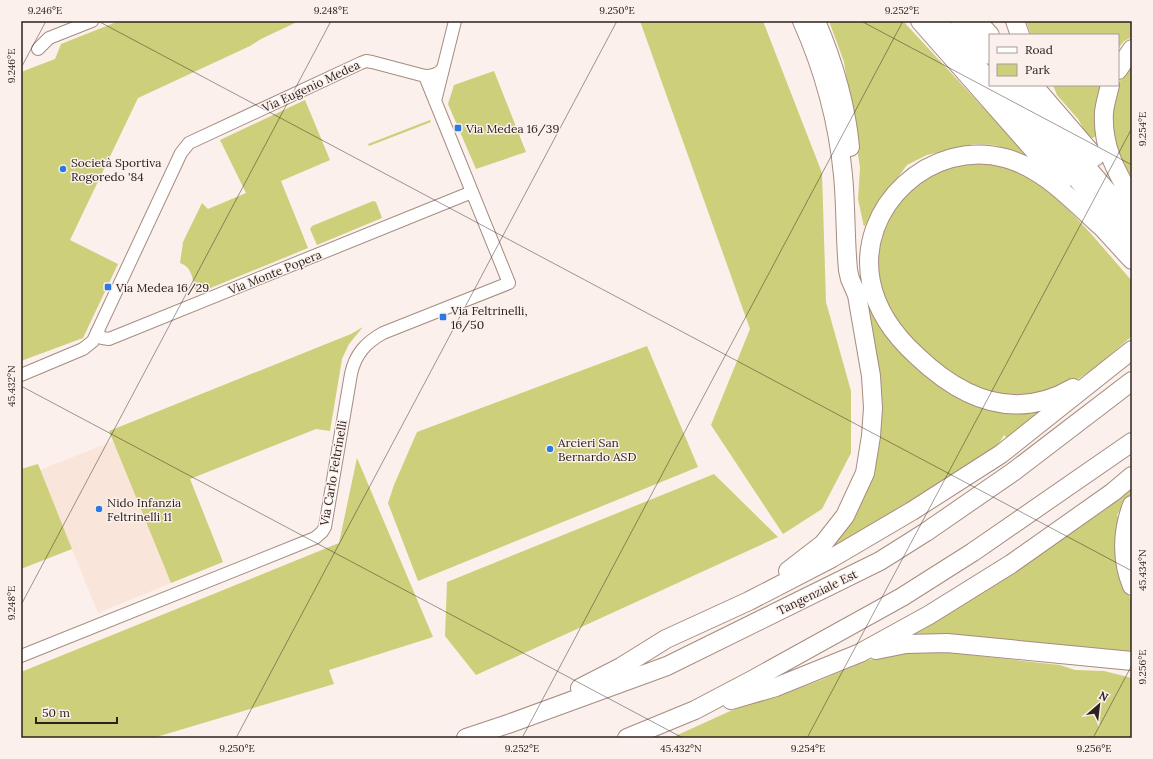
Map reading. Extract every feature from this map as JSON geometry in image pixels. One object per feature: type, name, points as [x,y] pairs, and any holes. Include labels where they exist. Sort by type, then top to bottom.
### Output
[{"type":"highway","points":[[802,21],[821,72],[840,151],[844,181],[848,270],[856,294]]},
{"type":"highway","points":[[749,601],[823,544],[845,516],[865,473],[871,436],[873,408],[871,376],[856,294],[852,166],[847,123],[830,57],[816,21]]},
{"type":"highway","points":[[912,21],[955,69],[997,108]]},
{"type":"highway","points":[[920,21],[1132,260]]},
{"type":"highway","points":[[937,21],[989,80]]},
{"type":"highway","points":[[960,21],[989,54]]},
{"type":"highway","points":[[978,21],[989,35]]},
{"type":"highway","points":[[1015,21],[1020,34]]},
{"type":"highway","points":[[1119,68],[1132,49]]},
{"type":"highway","points":[[995,86],[1132,241]]},
{"type":"highway","points":[[1017,86],[1132,220]]},
{"type":"highway","points":[[1034,86],[1132,200]]},
{"type":"highway","points":[[1041,86],[1056,112]]},
{"type":"highway","points":[[1110,86],[1104,112],[1105,143],[1117,173],[1132,200]]},
{"type":"highway","points":[[1107,232],[1061,191],[1033,170],[1019,163],[997,157],[975,155],[959,157],[938,163],[919,172],[905,182],[894,194],[878,220],[870,249],[871,281],[880,311],[896,334],[912,351],[942,378],[968,394],[986,400],[1002,404],[1028,404],[1053,398],[1085,381],[1132,349]]},
{"type":"highway","points":[[508,724],[621,667],[666,639],[749,601],[832,558],[912,511],[1001,454],[1132,349]]},
{"type":"highway","name":"Tangenziale Est","points":[[466,738],[667,666],[880,561],[926,532],[1013,472],[1132,381]]},
{"type":"highway","points":[[627,738],[695,710],[902,597],[973,552],[1132,442]]},
{"type":"highway","points":[[695,710],[776,687],[860,653],[929,615],[1011,564],[1113,492],[1132,476]]},
{"type":"highway","points":[[1132,505],[1128,516],[1124,538],[1127,571],[1132,586]]},
{"type":"highway","points":[[860,653],[906,644],[947,644],[1132,661]]},
{"type":"street","points":[[38,49],[49,38],[92,21]]},
{"type":"street","points":[[435,101],[455,21]]},
{"type":"street","name":"Via Eugenio Medea","points":[[97,332],[181,153],[189,143],[366,61],[425,76]]},
{"type":"street","points":[[443,68],[439,73],[425,76],[472,192]]},
{"type":"street","name":"Via Monte Popera","points":[[97,332],[102,338],[109,339],[472,192]]},
{"type":"street","name":"Via Carlo Feltrinelli","points":[[21,656],[318,536],[325,526],[351,374],[353,364],[358,354],[372,339],[382,334],[509,283],[472,192]]},
{"type":"street","points":[[21,375],[86,348],[93,341],[97,332]]},
{"type":"shaded area","name":"Nido Infanzia Feltrinelli 11","points":[[113,441],[171,583],[98,613],[40,470]]},
{"type":"green space","name":"Società Sportiva Rogoredo '84","points":[[119,21],[299,21],[261,39],[250,46],[138,98],[70,240],[118,264],[83,338],[21,361],[21,72],[55,59],[61,44]]},
{"type":"green space","points":[[640,21],[763,21],[822,173],[826,302],[851,391],[851,453],[822,509],[783,534],[711,425],[750,329]]},
{"type":"green space","points":[[829,21],[903,21],[1027,155],[994,145],[974,144],[927,155],[907,165],[884,196],[864,227],[858,199],[860,168],[844,62]]},
{"type":"green space","points":[[1026,21],[1132,21],[1132,37],[1124,41],[1119,48],[1119,34],[1031,34]]},
{"type":"green space","points":[[1132,61],[1132,184],[1121,166],[1114,149],[1111,127],[1112,111],[1117,92],[1127,67]]},
{"type":"green space","points":[[494,71],[526,152],[476,169],[448,104],[454,85]]},
{"type":"green space","points":[[1053,86],[1104,86],[1101,135],[1089,139],[1078,119],[1057,95]]},
{"type":"green space","points":[[305,100],[330,160],[281,181],[308,248],[196,294],[190,271],[180,263],[183,242],[202,203],[208,209],[246,193],[220,140]]},
{"type":"green space","points":[[430,120],[431,122],[369,146],[368,144]]},
{"type":"green space","points":[[966,160],[1005,167],[1017,171],[1033,180],[1064,205],[1079,220],[1132,281],[1132,336],[1095,368],[1067,386],[1037,396],[984,395],[920,353],[893,315],[879,285],[877,244],[889,210],[921,178]]},
{"type":"green space","points":[[373,201],[376,202],[382,218],[317,245],[310,229],[312,226]]},
{"type":"green space","points":[[861,287],[950,391],[1056,401],[1008,439],[1004,435],[994,449],[880,521],[810,561],[869,474]]},
{"type":"green space","points":[[363,327],[349,344],[342,359],[330,431],[316,429],[190,479],[223,562],[171,583],[109,431],[351,334]]},
{"type":"green space","name":"Arcieri San Bernardo ASD","points":[[647,346],[698,467],[418,581],[388,503],[394,485],[417,432]]},
{"type":"green space","points":[[357,458],[433,637],[329,670],[334,684],[153,738],[21,738],[21,672],[339,543]]},
{"type":"green space","points":[[38,464],[72,549],[21,569],[21,469]]},
{"type":"green space","points":[[714,474],[778,537],[476,675],[445,636],[447,582]]},
{"type":"green space","points":[[1132,484],[1132,492],[1117,515],[1120,521],[1123,583],[1132,602],[1132,654],[907,637]]},
{"type":"green space","points":[[924,650],[1060,665],[1075,670],[1104,671],[1132,678],[1132,738],[671,738],[739,707],[776,697],[868,660]]},
{"type":"place","name":"Via Medea 16/39","points":[[458,128]]},
{"type":"place","name":"Società Sportiva Rogoredo '84","points":[[63,169]]},
{"type":"place","name":"Via Medea 16/29","points":[[108,287]]},
{"type":"place","name":"Via Feltrinelli, 16/50","points":[[443,317]]},
{"type":"place","name":"Arcieri San Bernardo ASD","points":[[550,449]]},
{"type":"place","name":"Nido Infanzia Feltrinelli 11","points":[[99,509]]}]
